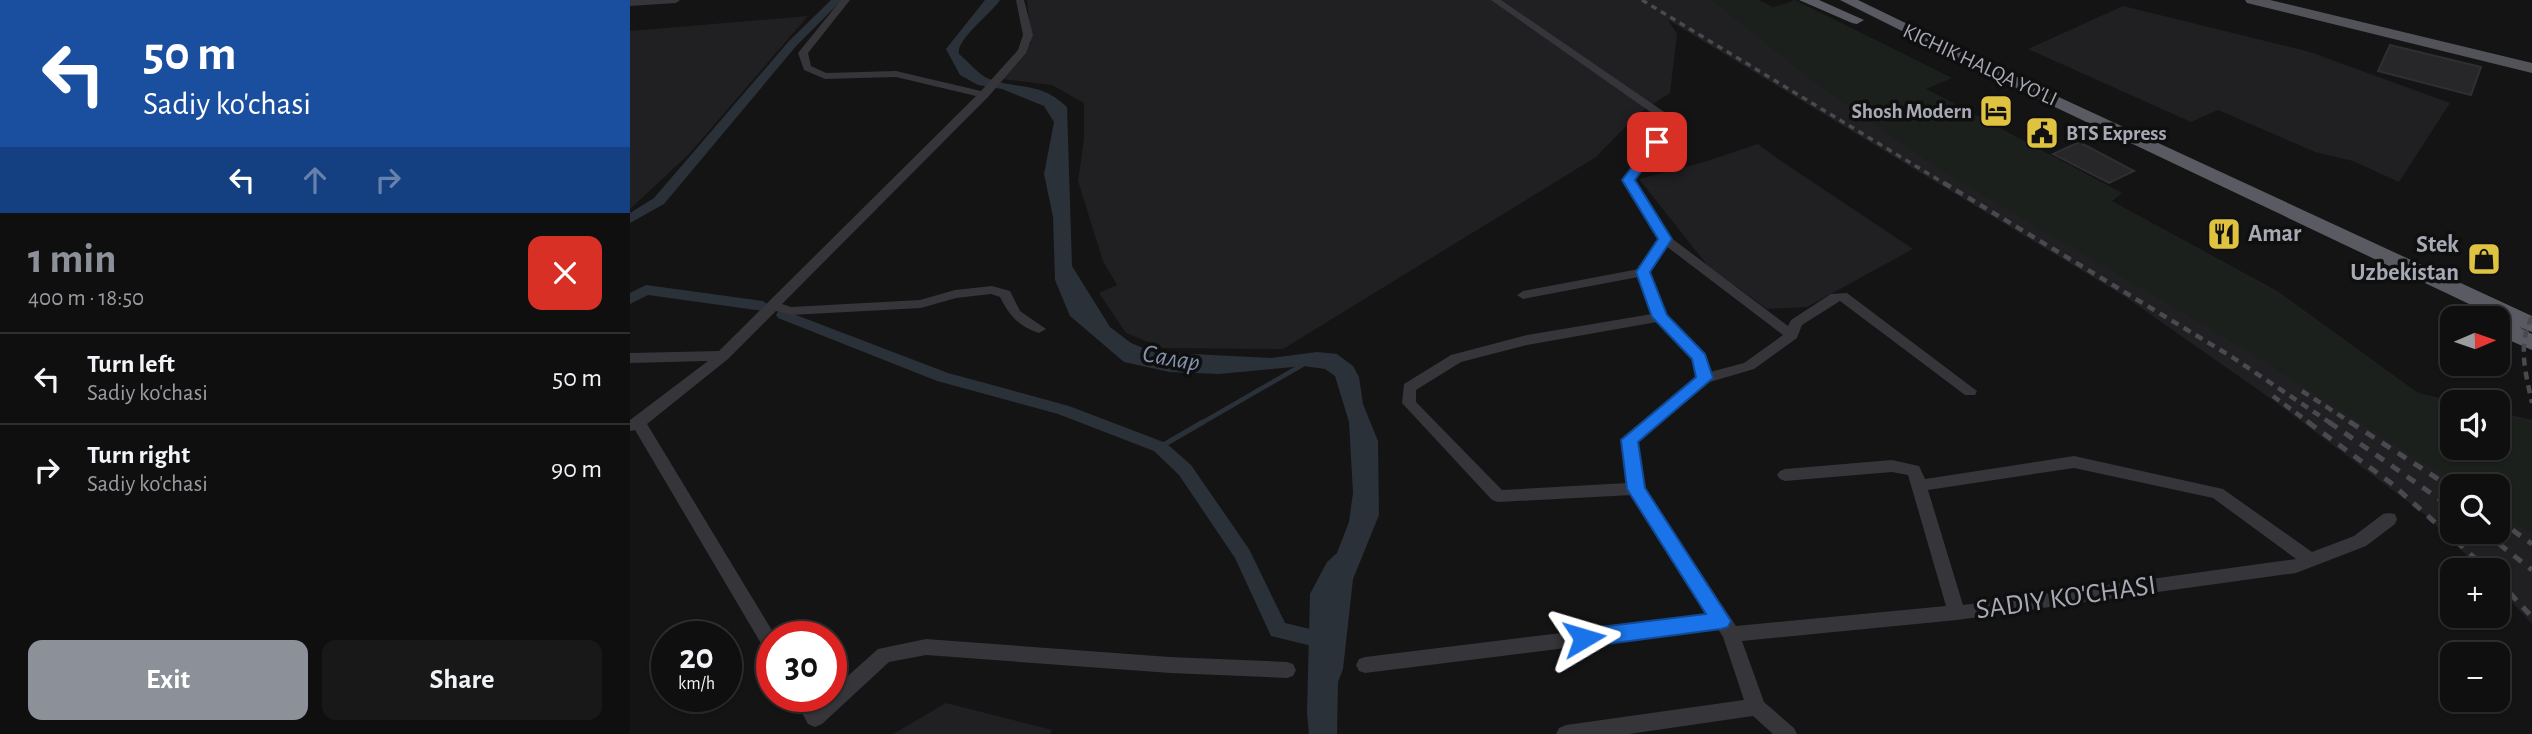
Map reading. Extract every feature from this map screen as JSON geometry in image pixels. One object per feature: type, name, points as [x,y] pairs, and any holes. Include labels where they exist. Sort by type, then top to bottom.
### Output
[{"type":"highway","points":[[1807,0],[1857,20]]},
{"type":"highway","name":"KICHIK HALQA YO'LI","points":[[1826,0],[1857,20],[2532,325]]},
{"type":"highway","name":"KICHIK HALQA YO'LI","points":[[1847,0],[2088,124],[2457,306]]},
{"type":"highway","points":[[2510,332],[2532,343]]},
{"type":"main road","points":[[2252,0],[2532,68]]},
{"type":"main road","points":[[2310,0],[2532,54]]},
{"type":"street","points":[[630,3],[676,0]]},
{"type":"street","points":[[846,0],[803,53],[807,68],[825,76],[896,74],[986,92]]},
{"type":"street","points":[[757,621],[635,425],[723,356],[1000,77],[1023,51],[1028,35],[1020,0]]},
{"type":"street","points":[[1495,0],[1672,122],[1628,180],[1665,239],[1792,335]]},
{"type":"street","points":[[1523,295],[1643,272],[1665,239]]},
{"type":"street","points":[[1643,272],[1660,317],[1699,358],[1705,378]]},
{"type":"street","points":[[774,306],[791,311],[921,304],[955,294],[992,290],[1005,294],[1015,314],[1039,329]]},
{"type":"street","points":[[1787,734],[1756,707],[1726,627],[1636,489],[1629,440],[1705,378],[1749,366],[1792,335],[1796,323],[1836,297],[1842,296],[1969,391]]},
{"type":"street","points":[[1636,489],[1498,496],[1409,403],[1409,388],[1456,358],[1527,340],[1660,317]]},
{"type":"street","points":[[630,358],[723,356]]},
{"type":"street","points":[[1918,486],[2074,462],[2217,493],[2309,559]]},
{"type":"street","points":[[1785,475],[1892,466],[1913,470],[1957,613]]},
{"type":"street","name":"SADIY KO'CHASI","points":[[1365,665],[1726,627],[1957,613],[2297,566],[2360,541],[2389,519]]},
{"type":"street","points":[[847,689],[884,655],[926,647],[1170,665],[1287,670]]},
{"type":"street","points":[[1566,734],[1756,707]]},
{"type":"shaded area","points":[[1027,0],[1759,0],[2122,193],[2112,201],[2277,291],[2418,393],[2440,398],[2440,460],[2510,460],[2510,415],[2532,420],[2532,624],[2510,600],[2510,558],[2470,558],[2455,544],[2510,544],[2510,474],[2440,474],[2440,529],[2424,514],[2274,401],[2127,298],[1668,20],[1677,34],[1670,93],[1639,113],[1596,157],[1283,349],[1163,348],[1126,333],[1099,293],[1117,285],[1103,261],[1078,181],[1084,139],[1084,103],[1052,85],[1002,79],[1031,43]]},
{"type":"shaded area","points":[[1712,0],[1757,0],[1771,8],[1795,0],[1952,78],[1926,89],[1795,20],[2120,193],[2109,200],[2275,292],[2418,394],[2440,400],[2440,460],[2510,460],[2510,417],[2532,423],[2532,535],[2510,520],[2510,474],[2441,474],[2244,349],[1937,168],[1810,79]]},
{"type":"shaded area","points":[[2123,6],[2310,52],[2450,103],[2399,182],[2353,161],[2315,152],[2218,110],[2191,122],[2028,49]]},
{"type":"shaded area","points":[[808,16],[689,154],[630,209],[630,31]]},
{"type":"shaded area","points":[[1758,144],[1913,249],[1807,307],[1767,309],[1708,266],[1639,179],[1701,163]]},
{"type":"shaded area","points":[[946,703],[1052,730],[1050,734],[893,734]]},
{"type":"water","name":"Салар","points":[[985,0],[1000,0],[968,34],[959,54],[989,79],[1048,93],[1067,107],[1072,266],[1110,327],[1131,343],[1153,352],[1271,358],[1317,352],[1337,354],[1353,366],[1359,377],[1363,404],[1378,441],[1379,515],[1353,579],[1343,669],[1338,682],[1337,734],[1309,734],[1307,713],[1310,594],[1327,562],[1337,553],[1349,522],[1353,493],[1349,422],[1335,376],[1325,369],[1303,366],[1219,374],[1170,372],[1124,362],[1070,316],[1055,280],[1053,217],[1044,174],[1054,122],[1044,106],[1002,89],[978,85],[960,75],[946,49]]},
{"type":"building","points":[[2390,45],[2481,67],[2471,95],[2378,71]]},
{"type":"building","points":[[2079,142],[2134,171],[2109,183],[2053,154]]},
{"type":"waterway","name":"Салар","points":[[630,219],[659,201],[793,43],[837,0]]},
{"type":"waterway","name":"Салар","points":[[630,299],[646,290],[763,306]]},
{"type":"waterway","name":"Салар","points":[[783,315],[943,377],[1063,410],[1160,447],[1185,470],[1242,554],[1278,630],[1320,639]]},
{"type":"waterway","points":[[1200,424],[1304,364]]},
{"type":"waterway","points":[[1160,447],[1203,422]]},
{"type":"railway","points":[[1642,0],[1947,185]]},
{"type":"railway","points":[[1944,183],[2232,357],[2332,424]]},
{"type":"railway","points":[[2532,317],[2527,328],[2524,349],[2532,403]]},
{"type":"railway","points":[[2302,391],[2353,424]]},
{"type":"railway","points":[[2273,396],[2311,424]]},
{"type":"railway","points":[[2308,422],[2391,483],[2475,558]]},
{"type":"railway","points":[[2329,422],[2440,500]]},
{"type":"railway","points":[[2350,422],[2440,480]]},
{"type":"railway","points":[[2510,528],[2532,544]]},
{"type":"railway","points":[[2499,544],[2532,570]]},
{"type":"railway","points":[[2510,593],[2532,617]]},
{"type":"place","name":"Shosh Modern","points":[[1996,111]]},
{"type":"place","name":"BTS Express","points":[[2042,133]]},
{"type":"place","name":"Amar","points":[[2224,234]]},
{"type":"place","name":"Stek Uzbekistan","points":[[2484,259]]},
{"type":"route","points":[[1584,638],[1721,621],[1636,489],[1629,440],[1705,378],[1699,358],[1660,317],[1643,272],[1665,239],[1628,180],[1657,142]]}]
